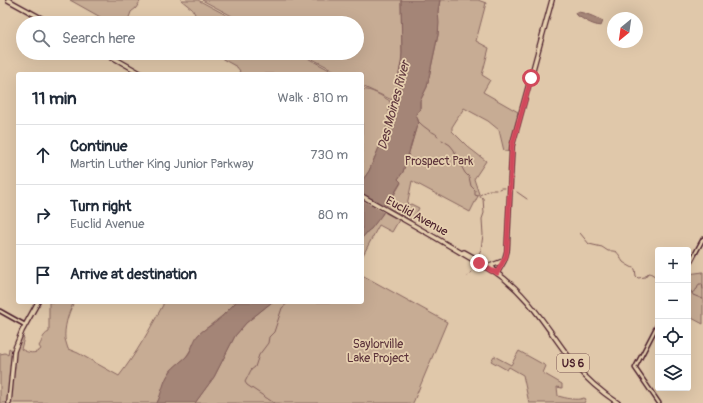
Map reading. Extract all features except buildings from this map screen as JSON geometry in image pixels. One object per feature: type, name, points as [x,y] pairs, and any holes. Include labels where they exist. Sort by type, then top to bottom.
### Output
[{"type":"main road","points":[[8,0],[37,16]]},
{"type":"main road","points":[[495,272],[506,256],[512,146],[552,0]]},
{"type":"main road","points":[[117,60],[138,72]]},
{"type":"main road","name":"Euclid Avenue","points":[[364,197],[495,272]]},
{"type":"main road","name":"Euclid Avenue","points":[[462,253],[464,252],[490,266],[495,272]]},
{"type":"main road","points":[[490,266],[504,261]]},
{"type":"main road","name":"US 6","points":[[495,272],[515,288],[537,312],[577,368],[600,390],[618,403]]},
{"type":"main road","points":[[9,403],[14,353],[17,342],[37,304]]},
{"type":"street","points":[[691,261],[703,239]]},
{"type":"street","points":[[0,311],[25,325]]},
{"type":"street","points":[[655,330],[635,368],[659,403]]},
{"type":"green space","points":[[70,0],[141,0],[130,16],[99,16]]},
{"type":"green space","points":[[181,0],[198,0],[228,16],[194,16],[195,14],[192,9]]},
{"type":"green space","points":[[202,0],[401,0],[402,58],[398,84],[392,100],[364,87],[364,72],[337,72],[314,60],[364,60],[364,16],[232,16]]},
{"type":"green space","name":"Prospect Park","points":[[440,0],[478,0],[486,3],[476,41],[489,48],[482,75],[490,80],[483,92],[518,112],[517,116],[520,117],[512,152],[504,151],[499,130],[488,121],[464,108],[452,127],[452,131],[468,147],[486,161],[474,179],[479,194],[470,212],[412,181],[407,205],[411,204],[419,208],[413,220],[411,220],[387,207],[401,183],[398,179],[403,172],[417,125],[419,123],[416,114],[420,109],[420,101],[427,87],[438,35],[438,11]]},
{"type":"green space","points":[[224,60],[311,60],[333,72],[239,72],[237,67]]},
{"type":"green space","points":[[364,90],[369,90],[376,93],[391,103],[389,111],[390,115],[384,136],[369,171],[364,178]]},
{"type":"green space","points":[[384,212],[399,220],[392,232],[379,225],[364,253],[364,236]]},
{"type":"green space","points":[[703,272],[703,324],[691,318],[691,274]]},
{"type":"green space","name":"Saylorville Lake Project","points":[[364,276],[447,322],[413,403],[195,403],[214,377],[235,336],[246,323],[270,304],[364,304]]},
{"type":"green space","points":[[49,304],[73,304],[65,330],[65,339],[68,349],[119,376],[142,341],[163,304],[234,304],[222,316],[199,334],[186,357],[171,370],[165,381],[162,393],[157,403],[10,403],[14,358],[22,336],[24,338],[21,349],[26,352],[34,353],[41,349],[39,346],[44,336],[49,332]]},
{"type":"green space","points":[[9,348],[13,351],[7,403],[0,403],[0,354],[5,353],[8,355]]},
{"type":"green space","points":[[519,351],[546,366],[543,373],[562,384],[562,388],[557,387],[558,396],[574,399],[584,398],[586,399],[584,403],[529,403],[523,375],[509,367],[507,370],[491,361],[494,356],[511,365]]},
{"type":"water","name":"Des Moines River","points":[[401,0],[440,0],[438,11],[438,35],[427,87],[420,101],[420,109],[416,114],[419,123],[417,125],[403,172],[398,179],[401,182],[381,216],[364,236],[364,178],[369,171],[384,136],[390,115],[389,111],[391,103],[398,84],[402,53]]},
{"type":"water","points":[[576,12],[586,14],[603,21],[601,26],[587,22],[575,14]]},
{"type":"water","points":[[234,304],[270,304],[246,323],[235,336],[214,377],[195,403],[157,403],[168,376],[174,367],[188,355],[198,335],[224,315]]},
{"type":"pier","points":[[364,194],[388,208],[385,213],[364,201]]},
{"type":"waterway","points":[[418,121],[438,136]]},
{"type":"waterway","points":[[442,140],[450,145],[454,150],[465,173],[469,177],[471,186],[475,190],[475,195],[478,196],[489,190],[496,190]]},
{"type":"waterway","points":[[499,189],[505,188]]},
{"type":"waterway","points":[[517,192],[527,199]]},
{"type":"waterway","points":[[479,254],[483,235],[482,219],[484,213],[483,198],[480,197]]},
{"type":"waterway","points":[[580,233],[589,244],[602,247],[608,251],[617,252],[623,262],[635,269],[636,276],[638,278],[645,277],[650,273],[655,276]]},
{"type":"waterway","points":[[468,276],[471,272]]},
{"type":"waterway","points":[[692,293],[697,289],[699,284],[702,284],[703,289]]},
{"type":"waterway","points":[[691,291],[693,295],[703,299]]},
{"type":"waterway","points":[[274,403],[247,385],[245,382],[251,370],[255,367],[259,355],[268,343],[269,337],[274,332],[282,308],[287,304]]},
{"type":"route","points":[[479,263],[497,273],[506,256],[512,146],[531,78]]}]
